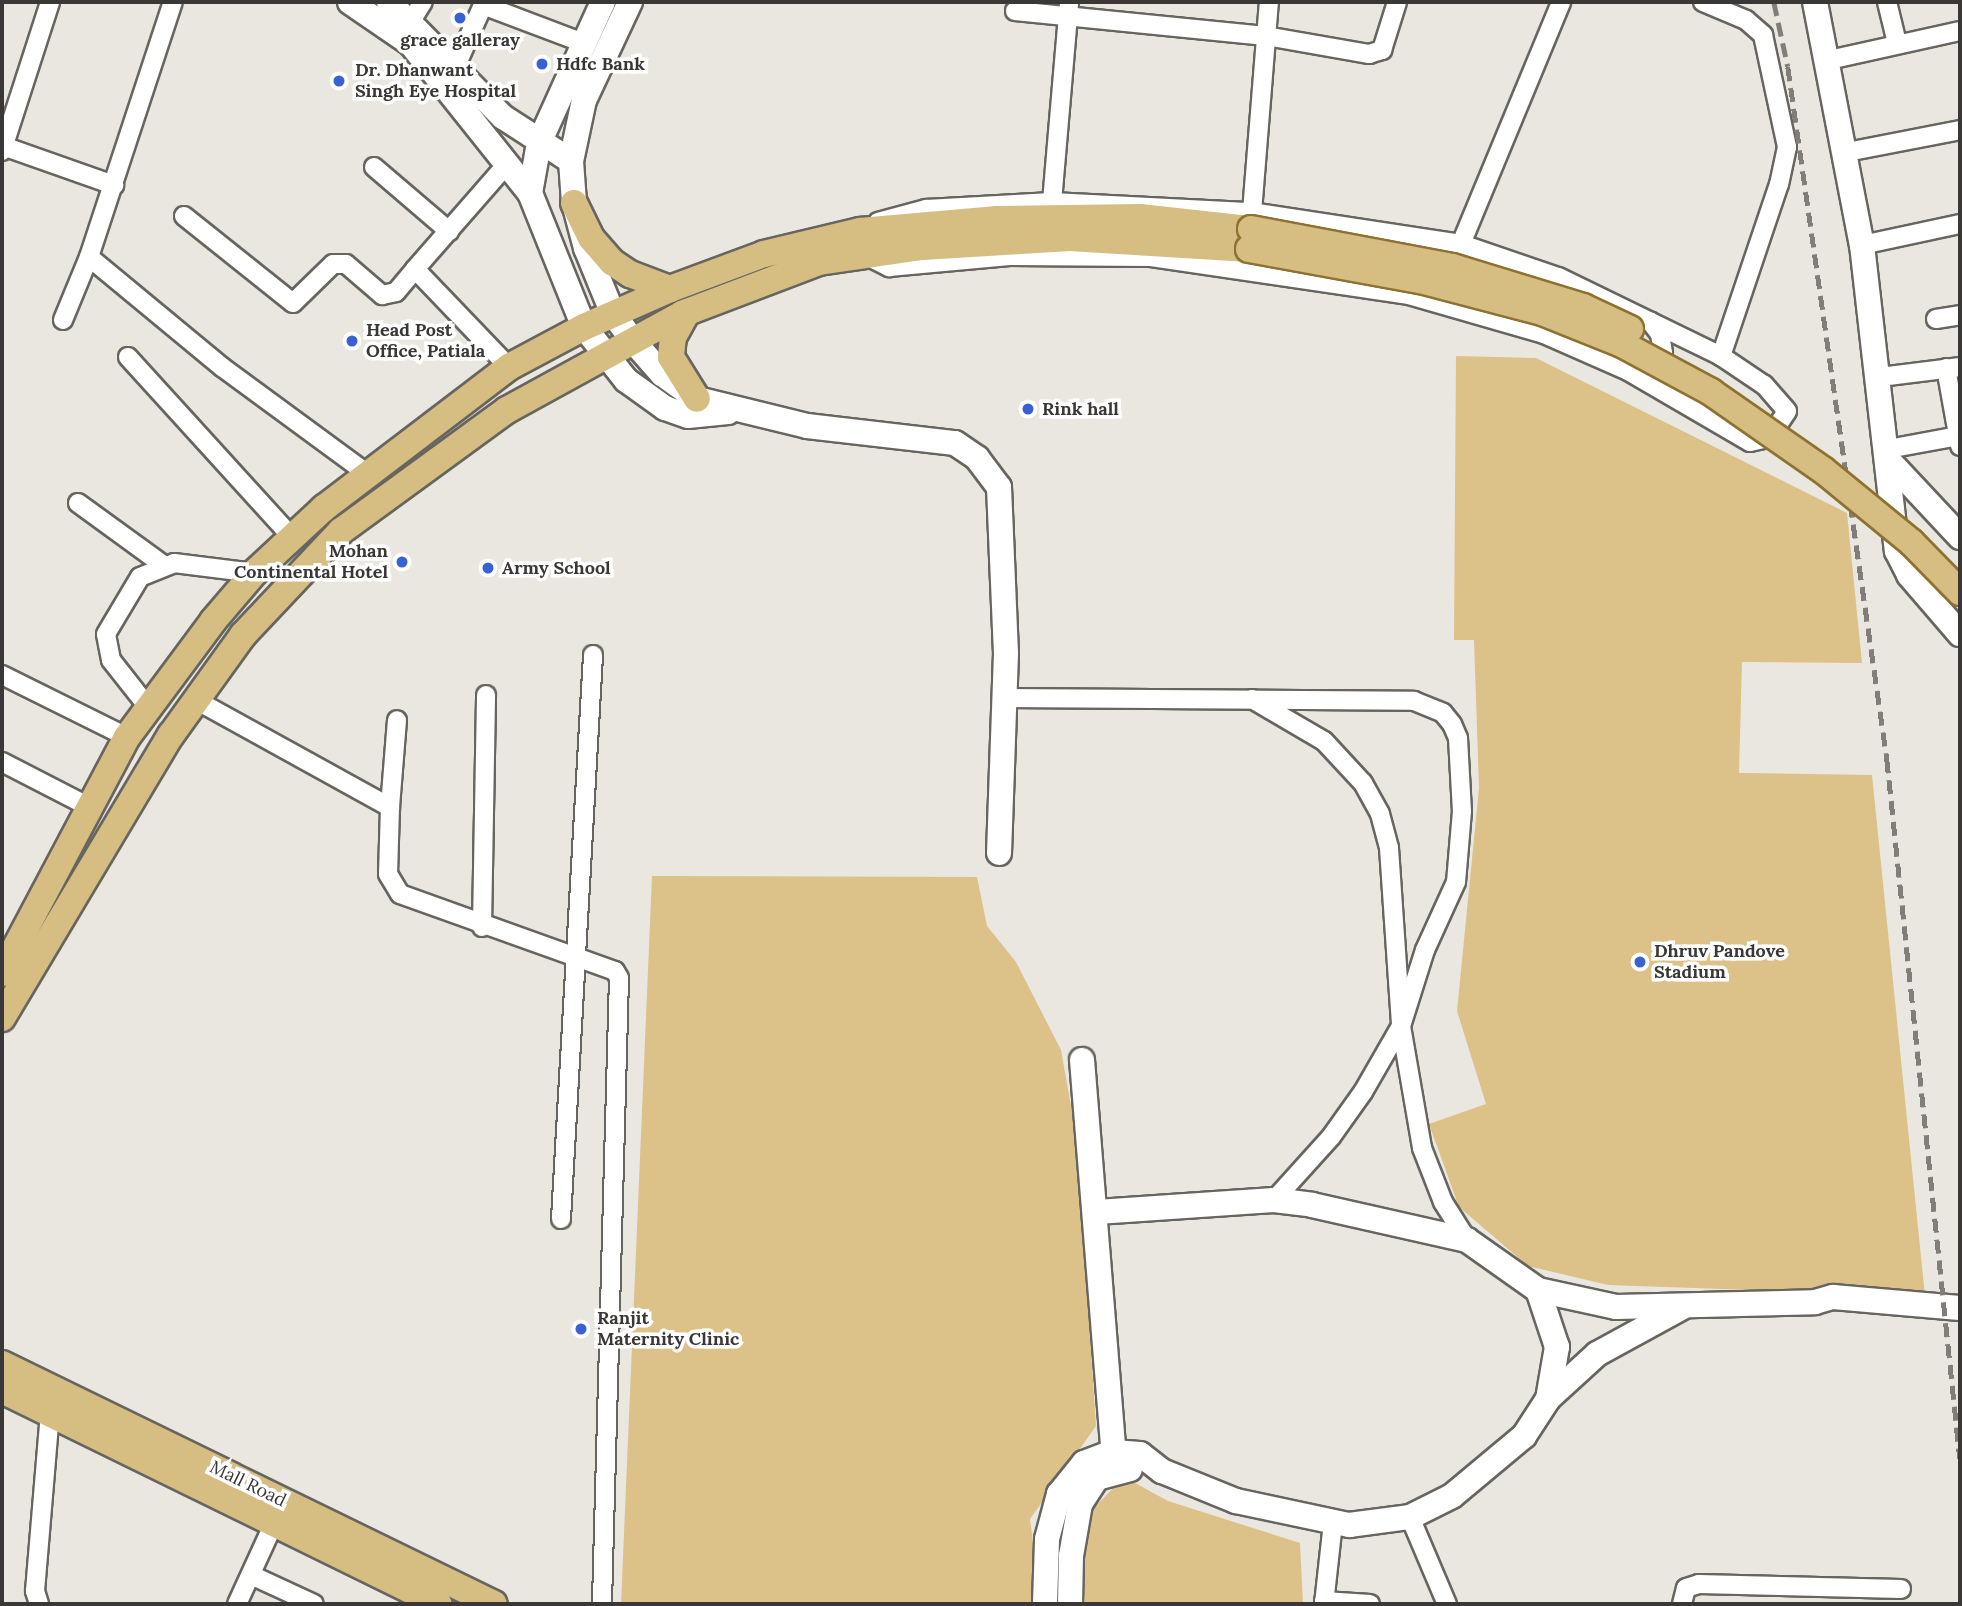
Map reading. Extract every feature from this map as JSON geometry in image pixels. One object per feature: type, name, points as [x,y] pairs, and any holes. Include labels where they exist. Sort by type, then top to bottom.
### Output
[{"type":"main road","points":[[574,202],[591,238],[612,262],[629,274],[670,289]]},
{"type":"main road","points":[[2,973],[127,737],[254,573],[292,536],[365,472],[509,367],[584,327],[670,289],[764,254],[862,242],[997,219],[1140,217],[1251,230],[1400,256],[1512,283],[1583,307],[1646,336],[1766,406],[1911,519],[1960,568]]},
{"type":"main road","points":[[1251,230],[1420,280],[1542,312],[1622,344],[1711,392],[1823,470],[1903,534],[1960,592]]},
{"type":"main road","points":[[2,1018],[194,699],[275,598],[341,531],[507,410],[687,312],[862,242]]},
{"type":"main road","points":[[687,312],[674,337],[671,357],[697,399]]},
{"type":"main road","name":"Mall Road","points":[[2,1364],[494,1604]]},
{"type":"main road","name":"Mall Road","points":[[2,1390],[275,1521],[438,1604]]},
{"type":"street","points":[[50,2],[3,149],[114,185]]},
{"type":"street","points":[[64,320],[114,185],[173,2]]},
{"type":"street","points":[[350,2],[411,44],[530,193],[584,327],[626,380],[665,408],[688,416],[710,417],[731,411]]},
{"type":"street","points":[[389,2],[417,11],[455,68],[503,117],[571,161]]},
{"type":"street","points":[[530,193],[539,142],[581,42],[603,2]]},
{"type":"street","points":[[630,2],[584,100],[571,161],[574,202],[586,248],[614,314],[634,342],[662,374],[697,399],[731,411],[807,426],[925,437],[955,443],[976,458],[999,487],[1003,518],[1004,698],[999,853]]},
{"type":"street","points":[[1251,230],[1269,2]]},
{"type":"street","points":[[1015,11],[1069,9],[1377,54],[1384,44],[1397,2]]},
{"type":"street","points":[[1461,244],[1561,2]]},
{"type":"street","points":[[1703,2],[1746,20],[1763,34],[1787,147],[1779,184],[1721,356]]},
{"type":"street","points":[[1815,2],[1847,152],[1862,245],[1901,562],[1960,634]]},
{"type":"street","points":[[1887,2],[1897,43]]},
{"type":"street","points":[[455,68],[484,3],[581,42]]},
{"type":"street","points":[[1052,202],[1069,9]]},
{"type":"street","points":[[1829,60],[1960,31]]},
{"type":"street","points":[[1847,152],[1960,130]]},
{"type":"street","points":[[184,216],[293,303],[333,264],[346,264],[382,295],[396,292],[507,164]]},
{"type":"street","points":[[374,167],[449,231]]},
{"type":"street","points":[[1052,202],[1251,230],[1461,244],[1558,277],[1721,356],[1764,385],[1787,411],[1769,438],[1750,442],[1629,371],[1544,334],[1395,293],[1150,257],[1009,256],[889,267],[862,242],[885,218],[926,209],[1052,202]]},
{"type":"street","points":[[1862,245],[1960,224]]},
{"type":"street","points":[[89,257],[222,367],[365,472]]},
{"type":"street","points":[[415,269],[509,367]]},
{"type":"street","points":[[1936,319],[1960,316]]},
{"type":"street","points":[[1629,371],[1650,367],[1663,353],[1660,334],[1650,321]]},
{"type":"street","points":[[128,357],[292,536]]},
{"type":"street","points":[[1880,377],[1953,368],[1959,441],[1888,455]]},
{"type":"street","points":[[1888,455],[1960,537]]},
{"type":"street","points":[[78,503],[162,564],[254,573]]},
{"type":"street","points":[[148,707],[111,660],[106,634],[140,577],[162,564]]},
{"type":"street","points":[[561,1219],[578,960],[593,654]]},
{"type":"street","points":[[2,676],[127,737]]},
{"type":"street","points":[[482,927],[486,695]]},
{"type":"street","points":[[1004,698],[1414,701],[1443,713],[1452,724],[1458,737],[1461,860],[1401,1026],[1349,1113],[1273,1200]]},
{"type":"street","points":[[1249,698],[1324,741],[1363,783],[1380,814],[1389,848],[1401,1026],[1428,1169],[1467,1240]]},
{"type":"street","points":[[194,699],[390,807]]},
{"type":"street","points":[[397,720],[388,874],[394,889],[482,927],[615,971],[621,989],[603,1604]]},
{"type":"street","points":[[2,762],[90,808]]},
{"type":"street","points":[[1070,1604],[1071,1556],[1080,1504],[1097,1478],[1114,1461],[1097,1212],[1082,1060]]},
{"type":"street","points":[[1097,1212],[1273,1200],[1390,1220],[1467,1240],[1538,1290],[1616,1307],[1815,1303],[1833,1297],[1960,1308]]},
{"type":"street","points":[[1538,1290],[1556,1347],[1556,1370],[1548,1399]]},
{"type":"street","points":[[1815,1303],[1831,1309],[1960,1320]]},
{"type":"street","points":[[1045,1604],[1047,1539],[1059,1494],[1084,1463],[1114,1461],[1162,1471],[1236,1501],[1333,1522],[1365,1526],[1410,1517],[1451,1496],[1496,1463],[1524,1436],[1548,1399],[1597,1354],[1690,1304]]},
{"type":"street","points":[[39,1604],[35,1591],[50,1412]]},
{"type":"street","points":[[1410,1517],[1447,1604]]},
{"type":"street","points":[[237,1604],[275,1521]]},
{"type":"street","points":[[1333,1522],[1324,1602],[1370,1604]]},
{"type":"street","points":[[251,1575],[314,1604]]},
{"type":"street","points":[[1682,1604],[1686,1588],[1699,1584],[1900,1589]]},
{"type":"shaded area","points":[[1456,356],[1536,358],[1847,513],[1862,663],[1742,662],[1739,773],[1872,775],[1925,1296],[1608,1285],[1528,1266],[1459,1207],[1429,1124],[1486,1104],[1457,1011],[1479,788],[1474,640],[1454,640]]},
{"type":"shaded area","points":[[652,876],[977,877],[987,926],[1016,962],[1061,1050],[1077,1139],[1096,1426],[1030,1519],[1041,1604],[621,1604]]},
{"type":"shaded area","points":[[1124,1477],[1168,1501],[1300,1543],[1303,1604],[1080,1604],[1079,1560],[1091,1511]]},
{"type":"railway","points":[[1774,2],[1788,67],[1887,759],[1960,1458]]},
{"type":"place","name":"grace galleray","points":[[460,18]]},
{"type":"place","name":"Hdfc Bank","points":[[542,64]]},
{"type":"place","name":"Dr. Dhanwant Singh Eye Hospital","points":[[339,81]]},
{"type":"place","name":"Head Post Office, Patiala","points":[[352,341]]},
{"type":"place","name":"Rink hall","points":[[1028,409]]},
{"type":"place","name":"Mohan Continental Hotel","points":[[402,562]]},
{"type":"place","name":"Army School","points":[[488,568]]},
{"type":"place","name":"Dhruv Pandove Stadium","points":[[1640,962]]},
{"type":"place","name":"Ranjit Maternity Clinic","points":[[581,1329]]}]
